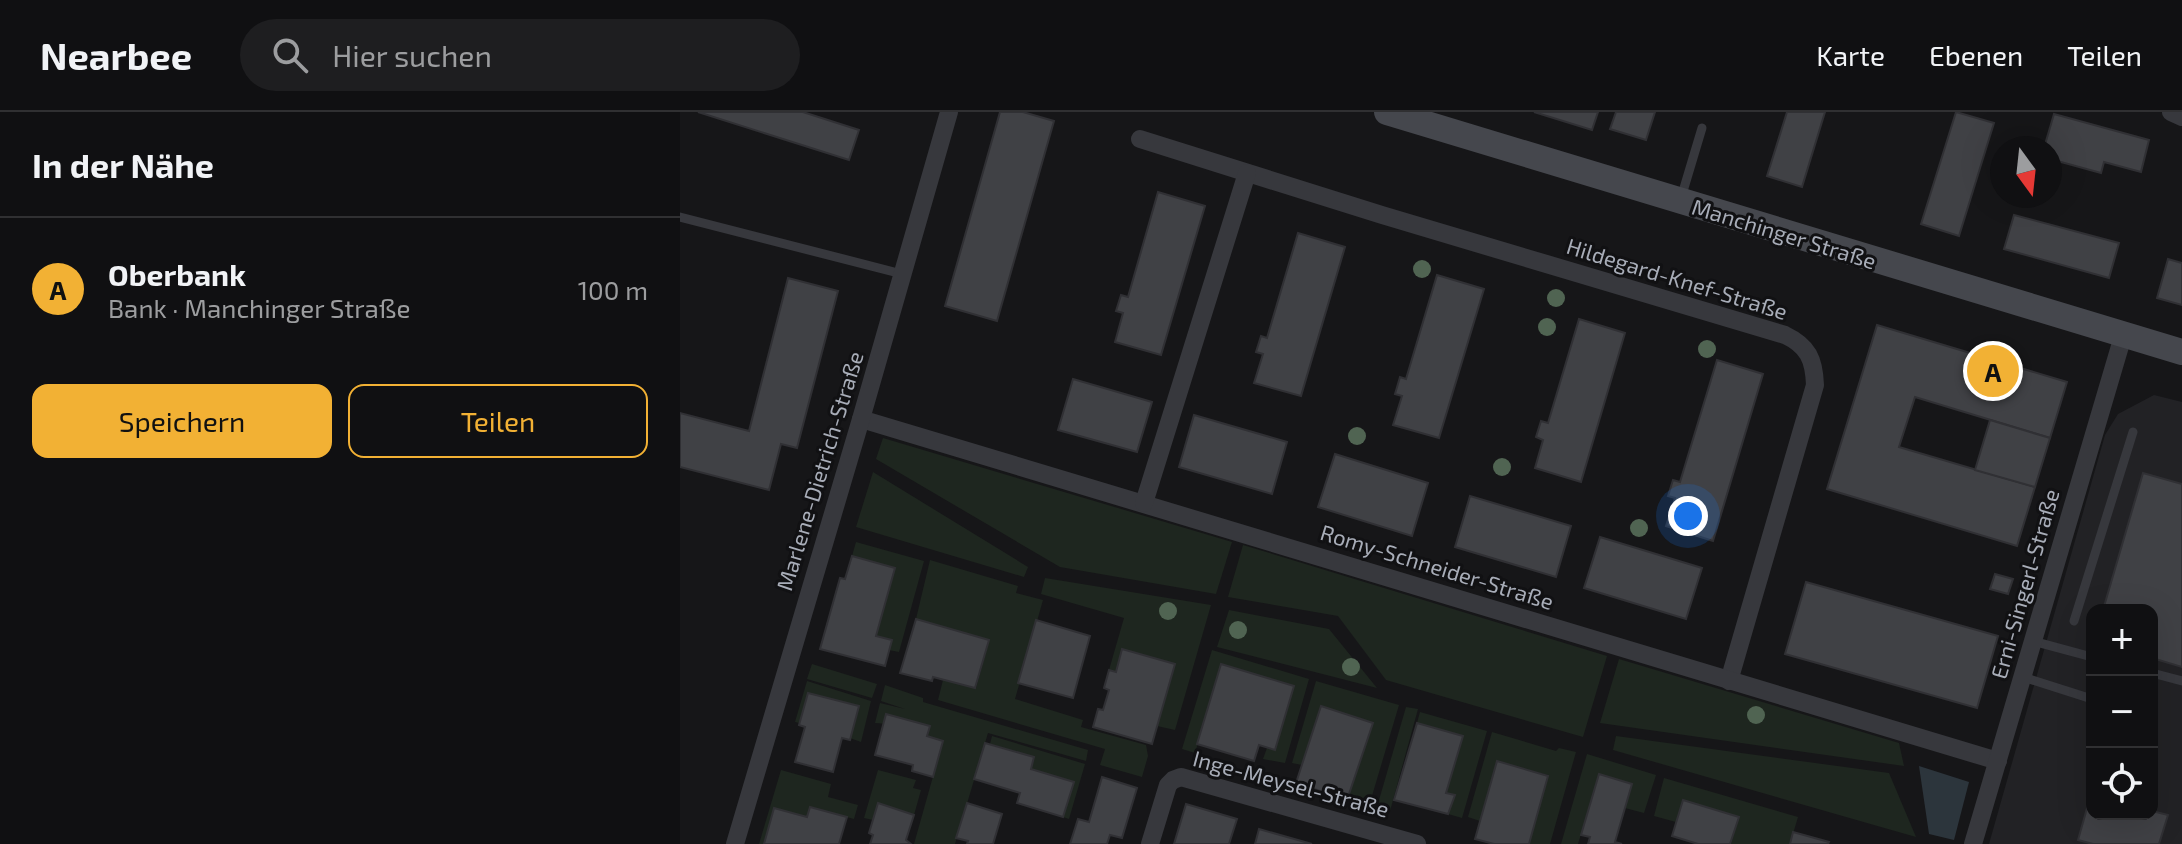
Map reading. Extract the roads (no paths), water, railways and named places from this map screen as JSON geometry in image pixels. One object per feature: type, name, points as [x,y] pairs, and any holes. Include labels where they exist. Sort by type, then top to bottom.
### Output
[{"type":"main road","name":"Manchinger Straße","points":[[1387,112],[2182,352]]},
{"type":"street","name":"Marlene-Dietrich-Straße","points":[[735,844],[949,112]]},
{"type":"street","points":[[2171,112],[2182,117]]},
{"type":"street","name":"Hildegard-Knef-Straße","points":[[1140,139],[1785,335],[1800,343],[1810,355],[1815,385],[1729,681]]},
{"type":"street","points":[[1144,503],[1247,173]]},
{"type":"street","name":"Erni-Singerl-Straße","points":[[1973,844],[2123,336]]},
{"type":"street","name":"Romy-Schneider-Straße","points":[[861,419],[1998,761]]},
{"type":"street","name":"Inge-Meysel-Straße","points":[[1150,844],[1168,785],[1181,777],[1417,844]]},
{"type":"lane","points":[[1680,202],[1702,128]]},
{"type":"lane","points":[[680,217],[902,274]]},
{"type":"lane","points":[[2074,621],[2133,432]]},
{"type":"lane","points":[[2033,641],[2086,655]]},
{"type":"lane","points":[[2158,675],[2182,681]]},
{"type":"lane","points":[[2023,677],[2086,697]]},
{"type":"place","name":"Oberbank","points":[[1993,371]]}]
